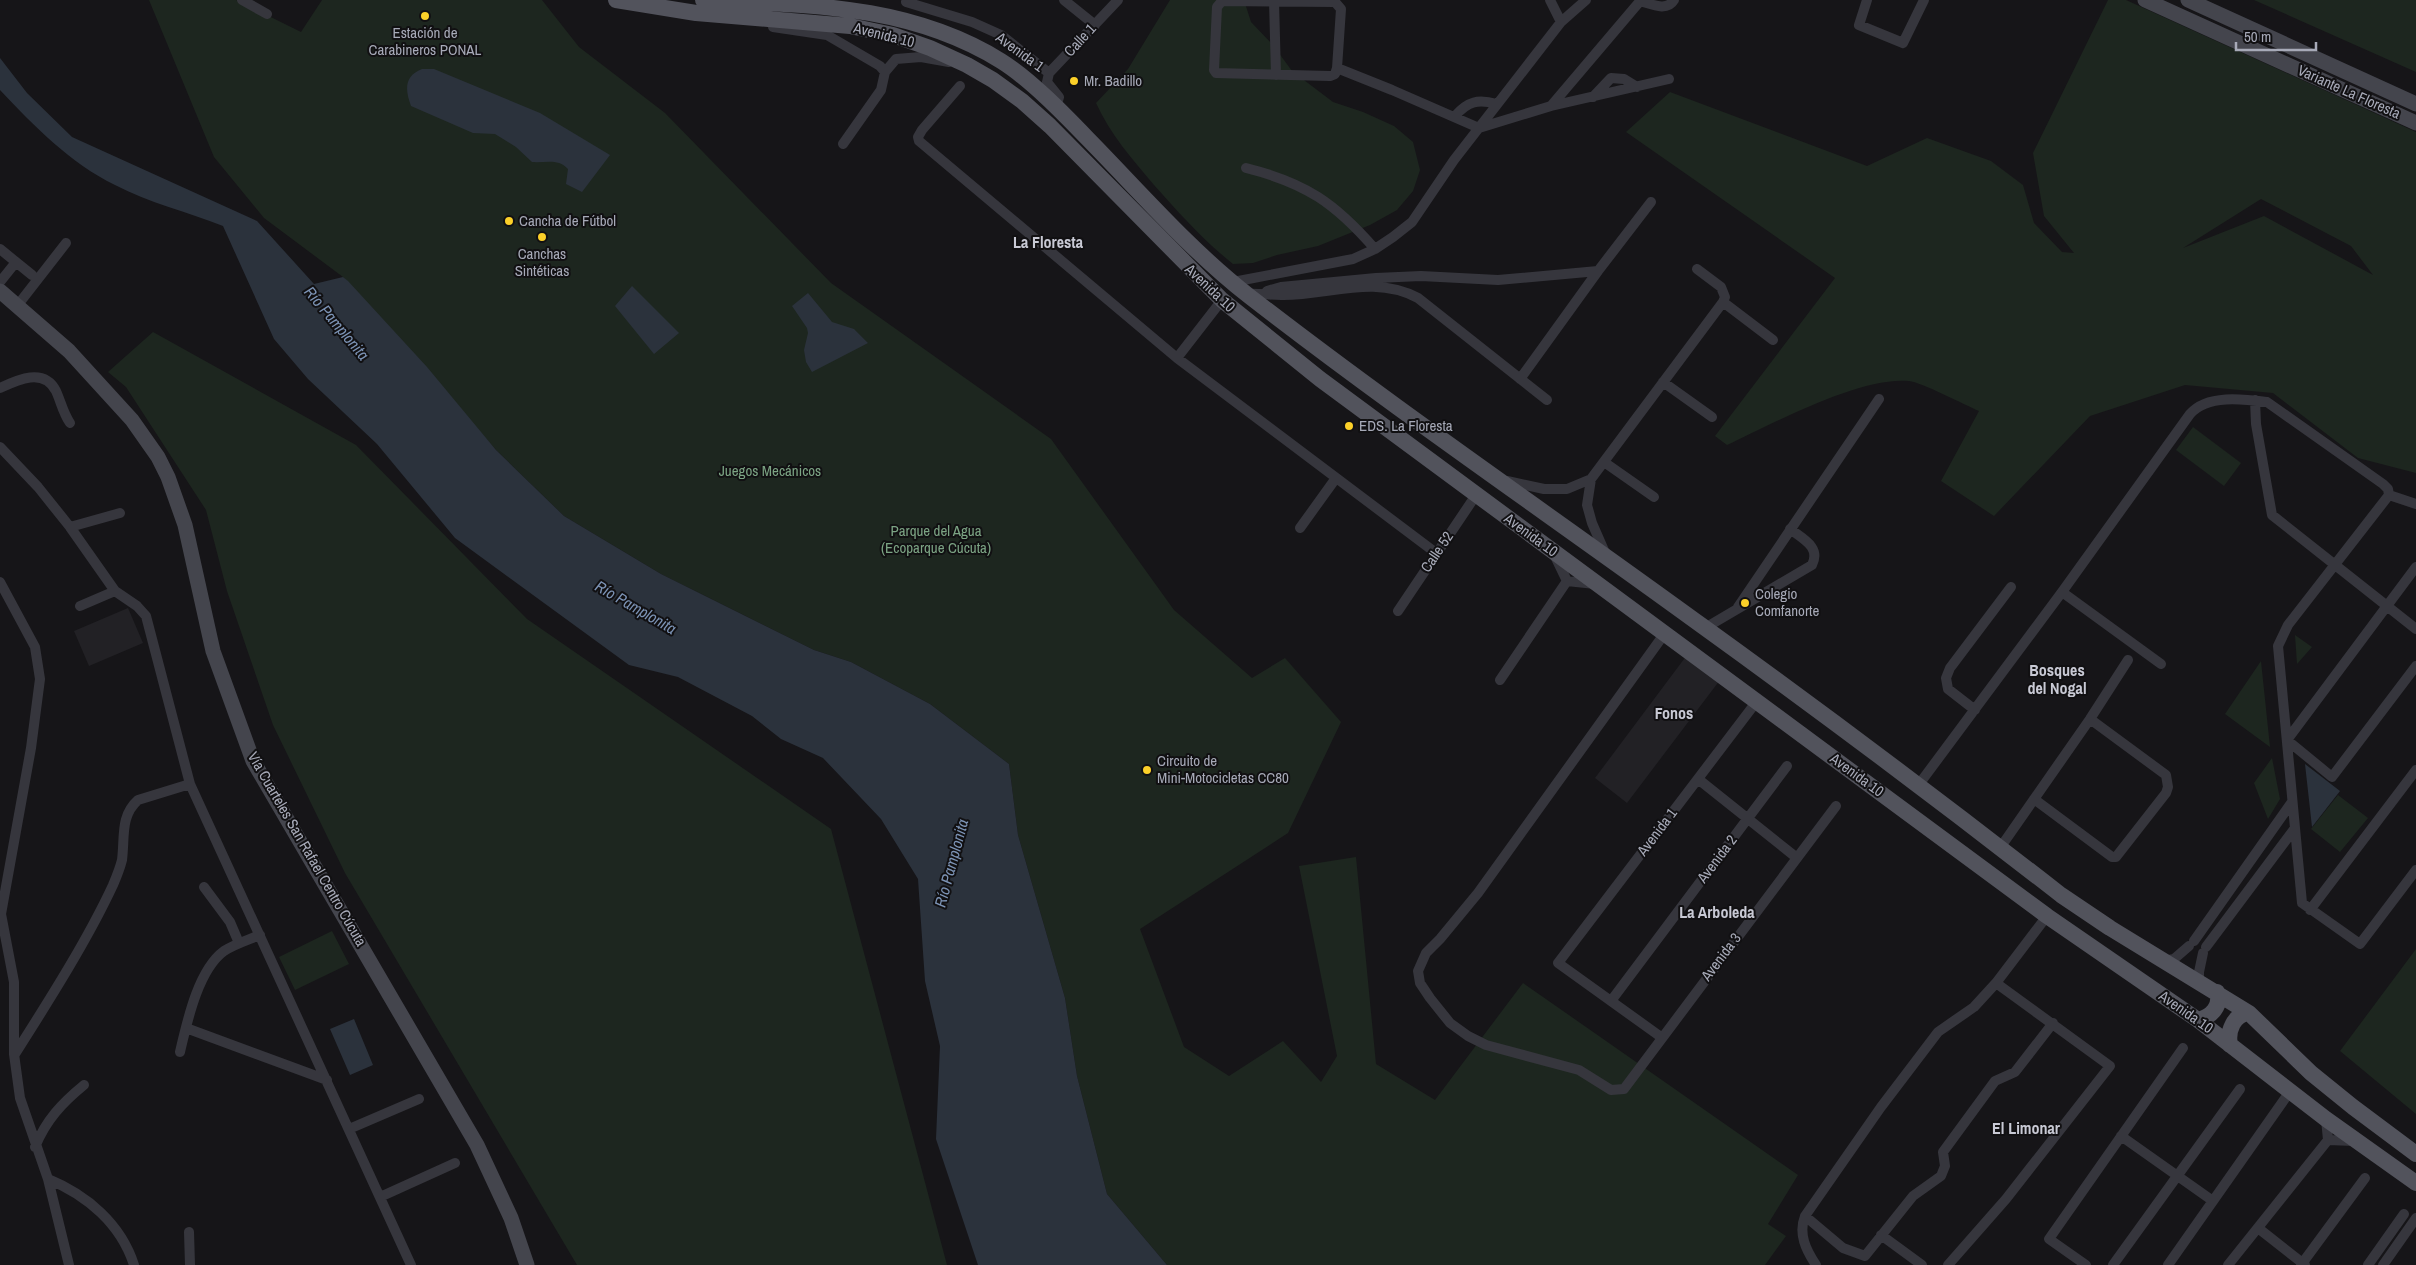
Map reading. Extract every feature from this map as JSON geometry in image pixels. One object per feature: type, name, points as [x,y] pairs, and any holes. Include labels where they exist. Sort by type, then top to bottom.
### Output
[{"type":"main road","name":"Avenida 10","points":[[616,0],[696,13],[850,26],[893,35],[930,48],[967,65],[1014,96],[1050,126],[1222,300],[1320,379],[2047,916],[2198,1020],[2291,1090],[2326,1119],[2416,1183]]},
{"type":"main road","name":"Avenida 10","points":[[703,0],[852,9],[907,21],[939,32],[1003,62],[1056,107],[1196,249],[1246,294],[1370,388],[1705,628],[2061,895],[2249,1013],[2311,1073],[2416,1154]]},
{"type":"main road","name":"Variante La Floresta","points":[[2145,0],[2416,123]]},
{"type":"main road","name":"Variante La Floresta","points":[[2188,0],[2416,104]]},
{"type":"main road","name":"Vía Cuarteles San Rafael Centro Cúcuta","points":[[0,292],[69,351],[132,420],[158,457],[168,477],[185,525],[213,651],[253,760],[477,1145],[511,1218],[527,1265]]},
{"type":"main road","points":[[1547,547],[1554,536],[1558,522]]},
{"type":"main road","points":[[1570,564],[1574,550],[1584,541]]},
{"type":"main road","points":[[2198,1020],[2205,1018],[2214,1011],[2219,1001],[2217,992]]},
{"type":"main road","points":[[2230,1045],[2229,1035],[2232,1025],[2240,1015],[2249,1013]]},
{"type":"street","points":[[1064,0],[1095,25]]},
{"type":"street","name":"Calle 1","points":[[1049,73],[1118,0]]},
{"type":"street","points":[[1550,0],[1561,22]]},
{"type":"street","points":[[1233,282],[1337,264],[1375,249],[1412,222],[1496,104],[1561,22],[1586,0]]},
{"type":"street","points":[[1551,106],[1641,0],[1666,7],[1671,5],[1674,0]]},
{"type":"street","points":[[1866,0],[1859,24],[1903,43],[1924,0]]},
{"type":"street","points":[[247,1],[267,14]]},
{"type":"street","points":[[1222,1],[1332,1],[1337,3],[1341,9],[1337,68],[1335,74],[1330,76],[1220,74],[1214,70],[1216,7],[1222,1]]},
{"type":"street","points":[[1274,1],[1276,75]]},
{"type":"street","name":"Avenida 1","points":[[906,2],[972,22],[1001,35],[1049,73]]},
{"type":"street","points":[[755,17],[769,27],[827,35],[880,66],[885,72]]},
{"type":"street","points":[[843,144],[881,90],[885,72],[896,60],[906,57],[921,57],[967,65]]},
{"type":"street","points":[[1337,68],[1455,116],[1479,128],[1551,106],[1669,79]]},
{"type":"street","points":[[1049,73],[1046,82],[1059,97],[1056,107]]},
{"type":"street","points":[[960,86],[922,130],[918,137],[919,141],[1178,358],[1436,553]]},
{"type":"street","points":[[1455,116],[1462,107],[1472,101],[1482,100],[1496,104]]},
{"type":"street","points":[[1246,168],[1283,178],[1319,197],[1337,210],[1375,249]]},
{"type":"street","points":[[1520,379],[1598,271],[1651,202]]},
{"type":"street","points":[[17,306],[66,243]]},
{"type":"street","points":[[0,250],[32,275]]},
{"type":"street","points":[[0,282],[16,262]]},
{"type":"street","points":[[1607,557],[1592,523],[1587,505],[1591,479],[1723,302],[1725,297],[1721,287],[1697,269]]},
{"type":"street","points":[[1246,294],[1264,292],[1281,287],[1376,278],[1421,276],[1498,280],[1598,271]]},
{"type":"street","points":[[1264,292],[1281,295],[1372,286],[1398,290],[1418,298],[1547,400]]},
{"type":"street","points":[[1277,317],[1275,305],[1281,295]]},
{"type":"street","points":[[1178,358],[1222,300]]},
{"type":"street","points":[[1723,302],[1773,340]]},
{"type":"street","points":[[0,388],[28,376],[42,378],[55,388],[70,423]]},
{"type":"street","points":[[1663,382],[1712,417]]},
{"type":"street","points":[[1738,607],[1879,399]]},
{"type":"street","points":[[1917,786],[2062,592],[2196,407],[2205,402],[2255,400],[2267,402],[2376,478],[2386,487],[2389,496]]},
{"type":"street","points":[[2255,400],[2256,424],[2271,513],[2416,629]]},
{"type":"street","points":[[0,447],[38,487],[70,527],[115,591],[137,606],[146,616],[190,784],[411,1265]]},
{"type":"street","points":[[1604,462],[1654,497]]},
{"type":"street","points":[[1300,528],[1336,478]]},
{"type":"street","points":[[1498,479],[1544,489],[1567,489],[1591,479]]},
{"type":"street","name":"Calle 52","points":[[1398,611],[1476,495]]},
{"type":"street","points":[[2389,496],[2416,504]]},
{"type":"street","points":[[2389,496],[2288,625],[2278,646],[2302,903],[2360,944],[2416,870]]},
{"type":"street","points":[[70,527],[120,513]]},
{"type":"street","points":[[1705,628],[1812,565],[1815,553],[1813,547],[1790,529]]},
{"type":"street","points":[[1547,547],[1567,581]]},
{"type":"street","points":[[2287,740],[2416,567]]},
{"type":"street","points":[[1567,581],[1600,585]]},
{"type":"street","points":[[1500,680],[1567,581]]},
{"type":"street","points":[[0,582],[35,647],[40,679],[31,748],[1,914],[14,982],[14,1054],[20,1098],[35,1147],[48,1179],[69,1265]]},
{"type":"street","points":[[1975,710],[1948,688],[1946,678],[1950,668],[2011,587]]},
{"type":"street","points":[[80,606],[115,591]]},
{"type":"street","points":[[2062,592],[2161,664]]},
{"type":"street","name":"Avenida 3","points":[[1665,633],[1478,893],[1426,953],[1418,971],[1420,983],[1450,1022],[1468,1036],[1486,1045],[1579,1070],[1611,1090],[1624,1089],[1657,1048],[1661,1037],[1836,806]]},
{"type":"street","points":[[2000,848],[2090,719],[2128,660]]},
{"type":"street","points":[[2287,740],[2332,777],[2416,666]]},
{"type":"street","name":"Avenida 1","points":[[1611,1001],[1558,963],[1757,701]]},
{"type":"street","points":[[2034,799],[2112,857],[2116,857],[2166,793],[2168,787],[2166,775],[2090,719]]},
{"type":"street","name":"Avenida 2","points":[[1611,1001],[1787,766]]},
{"type":"street","points":[[2310,910],[2416,770]]},
{"type":"street","points":[[1698,779],[1797,858]]},
{"type":"street","points":[[14,1054],[40,1014],[113,885],[122,861],[123,823],[132,806],[138,800],[190,784]]},
{"type":"street","points":[[2164,961],[2174,958],[2191,943],[2292,802]]},
{"type":"street","points":[[2199,982],[2199,972],[2205,950],[2295,828]]},
{"type":"street","points":[[204,887],[230,922],[239,944]]},
{"type":"street","points":[[1816,1265],[1803,1237],[1802,1226],[1805,1216],[1881,1107],[1938,1032],[1974,1007],[1996,983],[2047,916]]},
{"type":"street","points":[[180,1052],[202,980],[214,960],[225,950],[260,935]]},
{"type":"street","points":[[1948,1265],[2006,1199],[2110,1066],[1996,983]]},
{"type":"street","points":[[1611,1001],[1661,1037]]},
{"type":"street","points":[[1805,1216],[1843,1248],[1865,1256],[1912,1196],[1941,1176],[1945,1166],[1943,1152],[1994,1081],[2015,1072],[2052,1023]]},
{"type":"street","points":[[186,1028],[327,1080]]},
{"type":"street","points":[[2086,1265],[2049,1239],[2183,1048]]},
{"type":"street","points":[[35,1147],[52,1114],[84,1085]]},
{"type":"street","points":[[2113,1265],[2240,1089]]},
{"type":"street","points":[[2168,1265],[2291,1090]]},
{"type":"street","points":[[349,1129],[419,1098]]},
{"type":"street","points":[[2228,1265],[2328,1140],[2326,1119]]},
{"type":"street","points":[[2121,1136],[2213,1201]]},
{"type":"street","points":[[2328,1140],[2357,1141]]},
{"type":"street","points":[[380,1197],[455,1163]]},
{"type":"street","points":[[2258,1228],[2303,1264],[2365,1178]]},
{"type":"street","points":[[48,1179],[66,1186],[82,1196],[111,1223],[124,1241],[134,1265]]},
{"type":"street","points":[[2368,1265],[2404,1214]]},
{"type":"street","points":[[2383,1265],[2416,1218]]},
{"type":"street","points":[[189,1232],[190,1265]]},
{"type":"street","points":[[1881,1235],[1922,1265]]},
{"type":"shaded area","points":[[128,608],[143,643],[89,666],[74,631]]},
{"type":"shaded area","points":[[1687,655],[1720,680],[1627,803],[1595,778]]},
{"type":"green space","points":[[149,0],[236,0],[301,32],[322,0],[542,0],[579,47],[665,113],[831,283],[1051,439],[1174,610],[1252,678],[1285,658],[1341,722],[1288,833],[1140,929],[1184,1047],[1229,1076],[1283,1041],[1321,1082],[1337,1056],[1299,866],[1356,857],[1376,1064],[1435,1100],[1523,983],[1798,1175],[1768,1224],[1786,1236],[1765,1265],[1167,1265],[1107,1194],[1077,1076],[1065,998],[1018,835],[1009,764],[930,704],[851,662],[814,650],[661,574],[564,516],[496,450],[343,277],[264,218],[214,157]]},
{"type":"green space","points":[[1170,0],[1244,0],[1251,22],[1273,45],[1292,71],[1333,102],[1363,112],[1394,126],[1413,142],[1420,170],[1413,191],[1397,210],[1370,225],[1318,246],[1277,255],[1253,263],[1233,264],[1212,245],[1173,206],[1130,156],[1115,136],[1096,103],[1128,69]]},
{"type":"green space","points":[[2108,0],[2126,0],[2416,132],[2416,473],[2358,458],[2273,393],[2185,385],[2090,416],[1994,516],[1941,481],[1979,411],[1915,382],[1889,381],[1842,394],[1791,414],[1727,445],[1715,436],[1835,278],[1626,132],[1670,92],[1867,166],[1927,138],[1991,161],[2023,185],[2034,223],[2062,252],[2074,253],[2044,216],[2033,153]],"holes":[[[2261,199],[2351,246],[2373,275],[2264,216],[2183,248]]]},
{"type":"green space","points":[[2254,0],[2416,0],[2416,72]]},
{"type":"green space","points":[[153,332],[356,445],[527,619],[831,829],[947,1265],[577,1265],[345,873],[273,725],[227,591],[206,510],[126,387],[108,372]]},
{"type":"green space","points":[[2193,427],[2241,463],[2224,486],[2176,450]]},
{"type":"green space","points":[[2295,635],[2312,647],[2297,664]]},
{"type":"green space","points":[[2261,661],[2270,747],[2225,714]]},
{"type":"green space","points":[[2272,758],[2280,799],[2268,819],[2254,783]]},
{"type":"green space","points":[[2338,795],[2368,818],[2340,852],[2311,829]]},
{"type":"green space","points":[[332,931],[349,964],[295,990],[279,957]]},
{"type":"green space","points":[[2416,949],[2416,1114],[2340,1051]]},
{"type":"water","name":"Río Pamplonita","points":[[0,58],[27,93],[72,137],[257,221],[314,284],[343,277],[348,281],[427,367],[496,450],[564,516],[661,574],[814,650],[851,662],[930,704],[1009,764],[1018,835],[1065,998],[1077,1076],[1107,1194],[1167,1265],[978,1265],[936,1139],[940,1046],[925,981],[918,879],[881,819],[823,758],[781,739],[752,716],[678,677],[629,665],[455,538],[377,444],[308,379],[274,339],[223,226],[128,191],[99,176],[68,155],[39,130],[0,90]]},
{"type":"water","points":[[422,69],[434,69],[540,113],[610,155],[582,192],[566,184],[568,169],[560,163],[532,162],[516,147],[495,134],[473,133],[411,106],[407,84],[412,75]]},
{"type":"water","points":[[632,286],[679,333],[654,354],[615,306]]},
{"type":"water","points":[[808,293],[832,322],[854,329],[868,343],[812,372],[806,362],[804,350],[808,333],[807,328],[792,306]]},
{"type":"water","points":[[2305,764],[2340,791],[2312,827]]},
{"type":"water","points":[[354,1019],[373,1065],[350,1075],[330,1029]]},
{"type":"place","name":"Estación de Carabineros PONAL","points":[[425,16]]},
{"type":"place","name":"Mr. Badillo","points":[[1074,81]]},
{"type":"place","name":"Cancha de Fútbol","points":[[509,221]]},
{"type":"place","name":"Canchas Sintéticas","points":[[542,237]]},
{"type":"place","name":"EDS. La Floresta","points":[[1349,426]]},
{"type":"place","name":"Colegio Comfanorte","points":[[1745,603]]},
{"type":"place","name":"Circuito de Mini-Motocicletas CC80","points":[[1147,770]]},
{"type":"district","name":"La Floresta","points":[[1048,242]]},
{"type":"district","name":"Bosques del Nogal","points":[[2057,679]]},
{"type":"district","name":"Fonos","points":[[1674,713]]},
{"type":"district","name":"La Arboleda","points":[[1717,912]]},
{"type":"district","name":"El Limonar","points":[[2026,1128]]},
{"type":"park label","name":"Juegos Mecánicos","points":[[770,471]]},
{"type":"park label","name":"Parque del Agua (Ecoparque Cúcuta)","points":[[936,540]]}]
